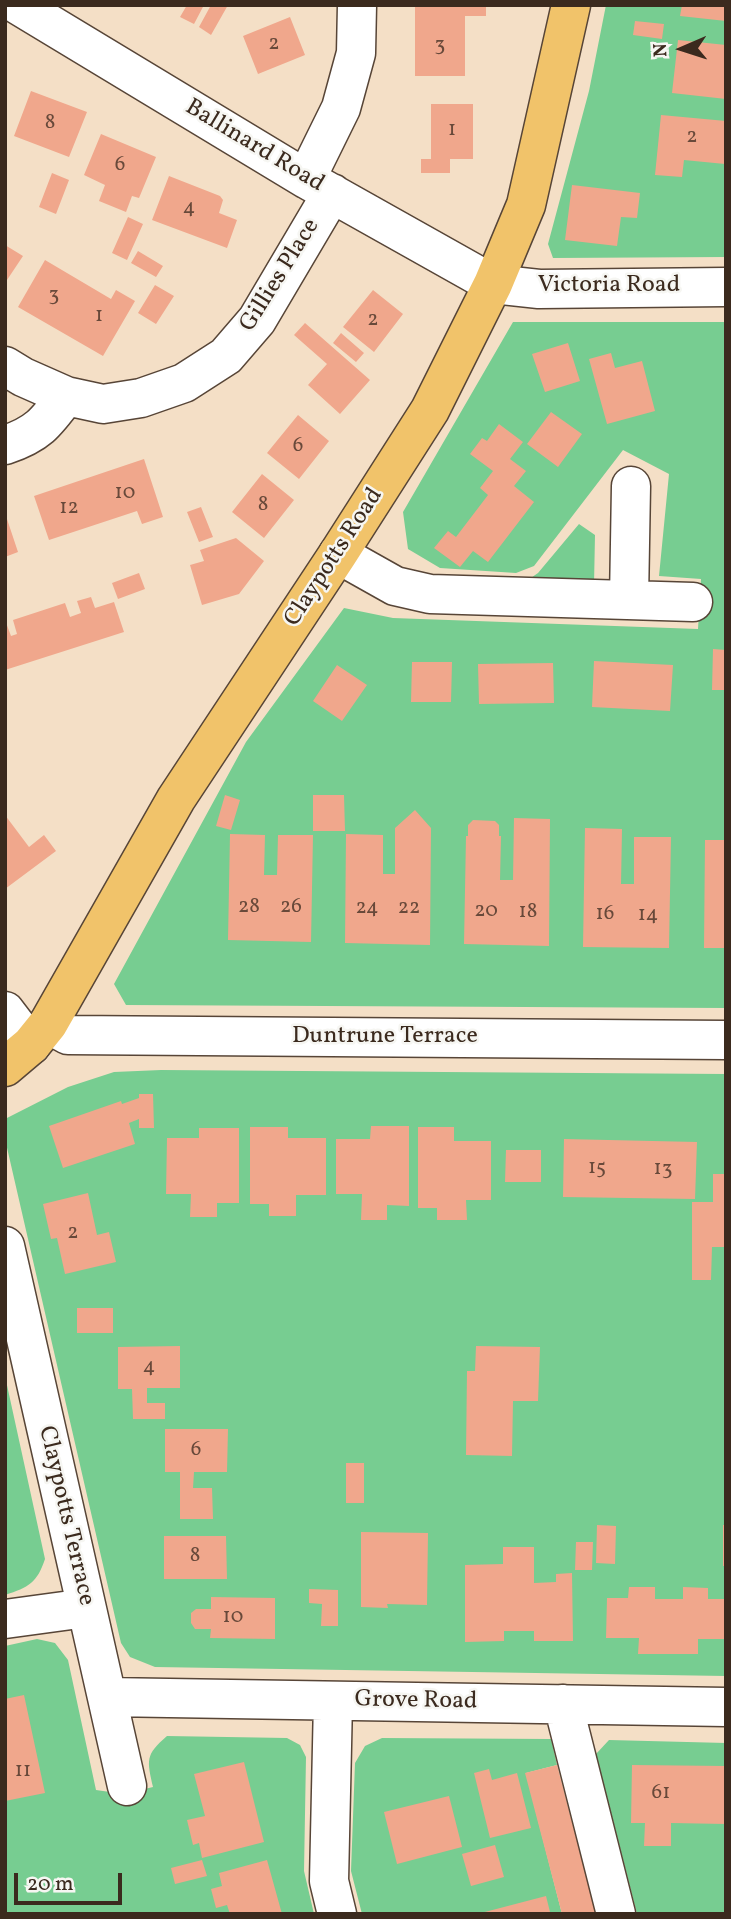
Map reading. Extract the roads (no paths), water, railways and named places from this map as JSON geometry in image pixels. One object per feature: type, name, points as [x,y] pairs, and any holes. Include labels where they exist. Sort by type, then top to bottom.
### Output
[{"type":"main road","name":"Claypotts Road","points":[[28,1045],[176,799],[430,410],[493,284],[526,205],[572,5]]},
{"type":"street","name":"Ballinard Road","points":[[18,5],[319,186],[493,284]]},
{"type":"street","name":"Gillies Place","points":[[5,366],[65,396],[103,404],[141,398],[184,383],[226,356],[257,320],[319,186],[356,53],[358,5]]},
{"type":"street","name":"Victoria Road","points":[[493,284],[538,289],[726,287]]},
{"type":"street","points":[[5,445],[26,438],[47,421],[65,396]]},
{"type":"street","points":[[629,600],[631,486]]},
{"type":"street","points":[[338,554],[395,586],[430,594],[693,602]]},
{"type":"street","points":[[5,1011],[28,1045]]},
{"type":"street","name":"Duntrune Terrace","points":[[28,1045],[68,1035],[726,1040]]},
{"type":"street","name":"Claypotts Terrace","points":[[5,1246],[127,1786]]},
{"type":"street","points":[[5,1619],[86,1608]]},
{"type":"street","name":"Grove Road","points":[[107,1697],[726,1707]]},
{"type":"street","points":[[333,1701],[329,1881],[337,1914]]},
{"type":"street","points":[[563,1704],[616,1914]]}]
